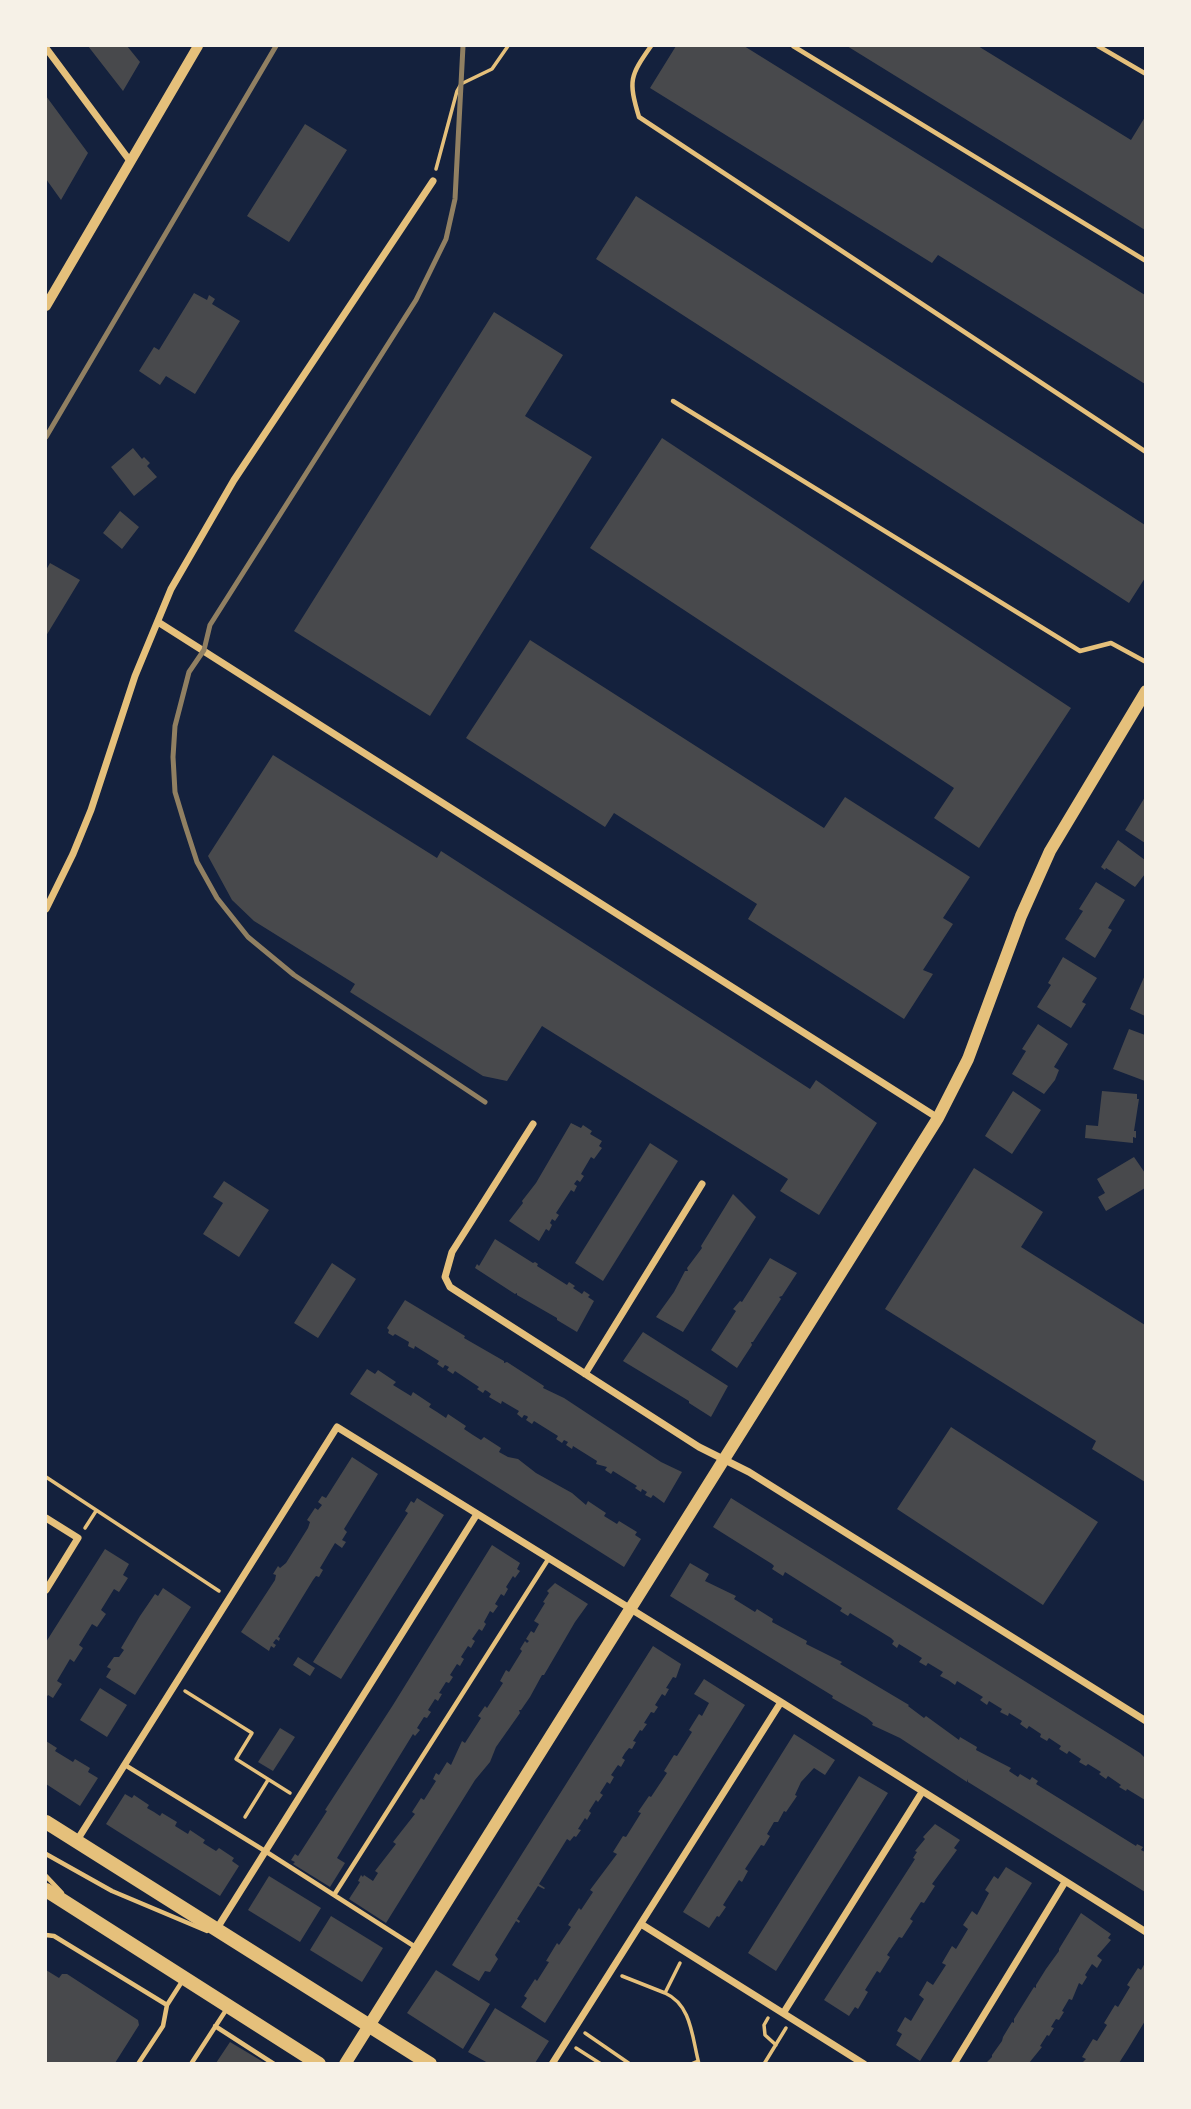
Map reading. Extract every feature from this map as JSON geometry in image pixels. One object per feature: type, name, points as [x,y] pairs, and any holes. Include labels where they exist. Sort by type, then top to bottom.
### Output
[{"type":"main road","points":[[345,2063],[938,1118],[968,1059],[1021,916],[1050,851],[1146,691]]},
{"type":"main road","points":[[46,1822],[429,2063]]},
{"type":"main road","points":[[46,1891],[319,2063]]},
{"type":"street","points":[[46,306],[198,46]]},
{"type":"street","points":[[46,48],[130,161]]},
{"type":"street","points":[[46,909],[73,854],[135,676],[177,578],[234,480],[433,181]]},
{"type":"street","points":[[158,622],[938,1118]]},
{"type":"street","points":[[533,1124],[452,1252],[445,1276],[450,1287],[699,1447],[749,1472],[1146,1721]]},
{"type":"street","points":[[585,1374],[702,1184]]},
{"type":"street","points":[[76,1842],[337,1427],[1146,1932]]},
{"type":"street","points":[[216,1930],[477,1514]]},
{"type":"street","points":[[46,1518],[78,1538],[46,1590]]},
{"type":"street","points":[[552,2063],[781,1702]]},
{"type":"street","points":[[784,2012],[922,1792]]},
{"type":"street","points":[[954,2063],[1065,1882]]},
{"type":"street","points":[[641,1924],[864,2063]]},
{"type":"lane","points":[[652,46],[633,73],[633,95],[639,117],[1146,452]]},
{"type":"lane","points":[[793,46],[1146,261]]},
{"type":"lane","points":[[1098,46],[1146,74]]},
{"type":"lane","points":[[673,401],[1080,651],[1111,643],[1146,662]]},
{"type":"lane","points":[[334,1895],[549,1558]]},
{"type":"lane","points":[[124,1765],[265,1850],[417,1948]]},
{"type":"lane","points":[[46,1854],[112,1891],[243,1946]]},
{"type":"lane","points":[[46,1876],[81,1913]]},
{"type":"lane","points":[[46,1935],[54,1936],[167,2005]]},
{"type":"lane","points":[[138,2063],[163,2026],[167,2005],[184,1978]]},
{"type":"lane","points":[[191,2063],[228,2006]]},
{"type":"lane","points":[[215,2026],[274,2063]]},
{"type":"path","points":[[433,181],[457,90],[461,85],[492,69],[508,46]]},
{"type":"path","points":[[46,1477],[229,1597]]},
{"type":"path","points":[[78,1538],[96,1510]]},
{"type":"path","points":[[174,1684],[252,1733],[236,1759],[299,1798]]},
{"type":"path","points":[[245,1817],[269,1780]]},
{"type":"path","points":[[665,1993],[686,1952]]},
{"type":"path","points":[[612,1972],[675,1997],[682,2005],[688,2017],[698,2062],[691,2063]]},
{"type":"path","points":[[775,2007],[763,2029],[768,2040],[776,2045]]},
{"type":"path","points":[[764,2063],[792,2018]]},
{"type":"path","points":[[576,2027],[630,2063]]},
{"type":"path","points":[[566,2042],[601,2063]]},
{"type":"path","points":[[588,2063],[592,2058]]},
{"type":"building","points":[[88,46],[127,46],[140,62],[123,91]]},
{"type":"building","points":[[676,46],[744,46],[1145,295],[1145,384],[938,255],[932,263],[650,88]]},
{"type":"building","points":[[847,46],[978,46],[1131,140],[1145,117],[1145,230]]},
{"type":"building","points":[[46,96],[88,153],[61,200],[46,179]]},
{"type":"building","points":[[305,124],[347,150],[289,242],[247,216]]},
{"type":"building","points":[[636,196],[1145,525],[1145,578],[1129,603],[596,259]]},
{"type":"building","points":[[194,293],[207,300],[209,295],[215,299],[212,304],[240,321],[195,394],[166,376],[160,385],[139,371],[154,347],[159,350]]},
{"type":"building","points":[[494,312],[563,355],[525,416],[592,457],[430,716],[294,631]]},
{"type":"building","points":[[662,438],[1071,708],[979,848],[934,818],[954,788],[590,548]]},
{"type":"building","points":[[133,448],[142,459],[144,457],[150,463],[147,466],[157,477],[134,496],[111,467]]},
{"type":"building","points":[[120,511],[139,527],[122,549],[103,533]]},
{"type":"building","points":[[50,563],[80,580],[46,636],[46,570]]},
{"type":"building","points":[[530,640],[824,828],[845,797],[970,877],[943,918],[953,924],[923,970],[933,974],[904,1019],[748,919],[757,904],[614,813],[605,827],[466,738]]},
{"type":"building","points":[[273,755],[437,858],[441,851],[810,1089],[816,1080],[877,1123],[819,1215],[780,1191],[788,1179],[542,1026],[507,1081],[483,1076],[350,992],[355,984],[254,921],[232,900],[208,856]]},
{"type":"building","points":[[1145,797],[1145,843],[1125,830]]},
{"type":"building","points":[[1118,840],[1145,860],[1145,874],[1135,887],[1101,867]]},
{"type":"building","points":[[1096,882],[1125,900],[1108,928],[1112,930],[1095,958],[1065,939],[1083,911],[1079,909]]},
{"type":"building","points":[[1063,957],[1097,978],[1082,1002],[1086,1004],[1071,1028],[1037,1007],[1051,985],[1048,983]]},
{"type":"building","points":[[1145,975],[1145,1016],[1130,1009]]},
{"type":"building","points":[[1038,1024],[1068,1044],[1054,1067],[1059,1070],[1055,1080],[1044,1094],[1012,1074],[1026,1051],[1022,1049]]},
{"type":"building","points":[[1129,1029],[1145,1035],[1145,1081],[1113,1069]]},
{"type":"building","points":[[1013,1091],[1041,1110],[1012,1154],[985,1136]]},
{"type":"building","points":[[1102,1091],[1137,1094],[1139,1099],[1134,1131],[1136,1138],[1133,1137],[1133,1143],[1085,1138],[1086,1125],[1098,1126]]},
{"type":"building","points":[[571,1123],[581,1128],[583,1125],[592,1131],[590,1134],[602,1141],[599,1146],[602,1148],[594,1159],[591,1157],[581,1174],[584,1176],[580,1182],[577,1180],[574,1184],[577,1186],[574,1192],[571,1190],[556,1213],[559,1215],[555,1221],[552,1219],[549,1231],[546,1229],[539,1241],[509,1221],[536,1183]]},
{"type":"building","points":[[650,1143],[678,1161],[603,1281],[575,1263]]},
{"type":"building","points":[[1134,1157],[1145,1173],[1145,1188],[1106,1211],[1098,1197],[1105,1193],[1097,1179]]},
{"type":"building","points":[[974,1168],[1043,1212],[1021,1247],[1145,1325],[1145,1482],[1092,1449],[1096,1441],[885,1309]]},
{"type":"building","points":[[224,1181],[269,1210],[239,1257],[203,1234],[223,1203],[213,1197]]},
{"type":"building","points":[[733,1194],[756,1217],[683,1332],[656,1317],[685,1271],[688,1271],[687,1268],[702,1248]]},
{"type":"building","points":[[495,1239],[535,1262],[567,1285],[569,1282],[582,1294],[584,1291],[590,1295],[588,1297],[594,1301],[577,1332],[475,1268],[477,1264],[479,1266]]},
{"type":"building","points":[[770,1258],[797,1273],[779,1297],[781,1299],[751,1342],[752,1345],[737,1368],[711,1350],[736,1311],[733,1309],[742,1302]]},
{"type":"building","points":[[332,1263],[356,1279],[318,1338],[294,1323]]},
{"type":"building","points":[[405,1300],[504,1363],[507,1362],[544,1386],[543,1388],[564,1398],[661,1462],[682,1472],[664,1503],[653,1495],[651,1498],[645,1495],[647,1492],[642,1489],[641,1492],[635,1488],[637,1486],[613,1471],[611,1474],[605,1470],[607,1467],[596,1464],[597,1461],[573,1446],[572,1449],[566,1445],[568,1442],[564,1440],[562,1443],[556,1439],[558,1436],[534,1421],[532,1424],[526,1420],[527,1416],[522,1418],[517,1414],[519,1411],[489,1397],[491,1394],[487,1391],[483,1393],[477,1389],[479,1387],[455,1371],[453,1374],[447,1370],[449,1367],[445,1365],[443,1368],[437,1364],[439,1361],[415,1346],[414,1349],[408,1346],[409,1342],[388,1333],[387,1328]]},
{"type":"building","points":[[643,1332],[728,1386],[711,1417],[623,1361]]},
{"type":"building","points":[[367,1369],[375,1374],[378,1370],[396,1382],[393,1385],[411,1396],[413,1392],[446,1418],[448,1414],[466,1426],[464,1429],[473,1435],[481,1440],[484,1437],[501,1448],[499,1452],[518,1459],[586,1505],[588,1501],[606,1513],[604,1516],[637,1532],[635,1535],[641,1539],[624,1567],[350,1394]]},
{"type":"building","points":[[951,1427],[1098,1522],[1043,1605],[897,1509]]},
{"type":"building","points":[[352,1457],[378,1474],[344,1529],[347,1532],[342,1540],[346,1542],[342,1548],[335,1543],[320,1568],[323,1570],[319,1577],[316,1576],[313,1580],[278,1637],[279,1641],[276,1639],[273,1643],[276,1645],[274,1648],[271,1646],[269,1651],[241,1632],[275,1580],[276,1575],[273,1574],[278,1566],[280,1568],[286,1563],[308,1528],[310,1522],[307,1520],[315,1508],[318,1510],[322,1505],[318,1502],[322,1496],[326,1498]]},
{"type":"building","points":[[417,1498],[444,1515],[341,1679],[313,1662],[408,1513],[405,1511],[411,1501],[414,1503]]},
{"type":"building","points":[[731,1498],[1140,1753],[1145,1758],[1145,1800],[1119,1787],[1121,1785],[1108,1776],[1106,1779],[1099,1774],[1101,1772],[1088,1764],[1086,1766],[1079,1762],[1081,1759],[1069,1751],[1067,1754],[1059,1749],[1061,1746],[1049,1738],[1047,1741],[1040,1737],[1041,1734],[1029,1726],[1027,1729],[1020,1724],[1022,1721],[1009,1713],[1008,1716],[1000,1712],[1002,1709],[989,1701],[987,1705],[980,1700],[983,1697],[957,1681],[955,1685],[940,1676],[943,1672],[928,1663],[926,1666],[919,1662],[922,1658],[899,1644],[897,1648],[892,1644],[894,1641],[891,1638],[850,1613],[848,1616],[840,1611],[842,1608],[785,1572],[783,1576],[772,1569],[772,1564],[713,1527]]},
{"type":"building","points":[[492,1545],[520,1563],[517,1569],[520,1571],[515,1578],[513,1576],[504,1596],[501,1594],[493,1613],[490,1611],[482,1631],[479,1629],[472,1639],[475,1641],[461,1657],[464,1659],[460,1666],[457,1664],[450,1675],[453,1677],[439,1693],[442,1694],[438,1701],[435,1699],[428,1710],[431,1712],[417,1728],[420,1730],[415,1736],[413,1734],[337,1858],[345,1863],[330,1887],[293,1864],[295,1862],[291,1860],[295,1854],[298,1856],[327,1811],[325,1810]]},
{"type":"building","points":[[105,1549],[129,1564],[123,1575],[128,1578],[119,1592],[114,1589],[101,1610],[106,1614],[97,1627],[92,1624],[79,1645],[83,1648],[74,1662],[70,1659],[57,1681],[62,1684],[53,1698],[48,1695],[46,1698],[46,1642]]},
{"type":"building","points":[[690,1563],[709,1574],[705,1581],[736,1596],[734,1599],[773,1619],[772,1622],[807,1641],[806,1644],[842,1662],[840,1664],[909,1705],[959,1740],[960,1737],[977,1747],[976,1750],[1011,1768],[1009,1771],[1018,1777],[1020,1774],[1030,1780],[1032,1777],[1038,1781],[1036,1784],[1136,1846],[1137,1844],[1143,1847],[1141,1850],[1145,1852],[1145,1892],[968,1782],[968,1779],[967,1782],[900,1738],[872,1725],[867,1718],[832,1698],[833,1696],[670,1596]]},
{"type":"building","points":[[555,1583],[588,1604],[386,1923],[349,1899],[360,1882],[358,1881],[361,1875],[373,1881],[378,1873],[375,1871],[396,1844],[393,1842],[415,1814],[412,1812],[421,1798],[424,1800],[436,1781],[433,1779],[436,1773],[439,1775],[447,1762],[451,1765],[462,1741],[465,1743],[481,1718],[478,1716],[485,1706],[487,1708],[503,1683],[500,1681],[506,1670],[509,1672],[525,1641],[529,1641],[526,1639],[531,1631],[534,1633],[539,1624],[534,1621],[545,1603],[543,1602],[549,1593],[547,1591]]},
{"type":"building","points":[[163,1588],[191,1607],[135,1695],[106,1677],[111,1669],[107,1667],[114,1657],[119,1657],[124,1650],[121,1648],[140,1616],[155,1594],[158,1596]]},
{"type":"building","points":[[653,1646],[681,1664],[676,1678],[673,1677],[666,1688],[669,1689],[665,1696],[662,1694],[655,1705],[658,1707],[644,1723],[647,1724],[633,1741],[636,1742],[632,1749],[629,1748],[625,1753],[621,1767],[618,1765],[611,1775],[614,1777],[600,1793],[603,1795],[589,1811],[591,1813],[587,1820],[585,1818],[578,1829],[581,1830],[570,1841],[567,1839],[539,1884],[545,1888],[538,1886],[517,1919],[519,1923],[516,1921],[495,1955],[498,1959],[490,1972],[485,1971],[479,1981],[452,1965]]},
{"type":"building","points":[[298,1657],[315,1668],[310,1676],[293,1665]]},
{"type":"building","points":[[704,1679],[745,1705],[545,2023],[521,2007],[527,1998],[524,1996],[549,1962],[546,1961],[557,1943],[559,1945],[571,1927],[568,1925],[579,1908],[581,1910],[593,1892],[590,1890],[617,1854],[613,1852],[623,1836],[626,1837],[641,1813],[638,1812],[667,1773],[664,1771],[692,1732],[689,1730],[699,1714],[702,1716],[709,1703],[694,1694]]},
{"type":"building","points":[[100,1688],[127,1705],[107,1737],[80,1720]]},
{"type":"building","points":[[280,1728],[295,1737],[273,1771],[258,1762]]},
{"type":"building","points":[[794,1734],[835,1760],[825,1775],[814,1768],[801,1782],[795,1795],[797,1796],[778,1822],[774,1822],[764,1846],[761,1845],[745,1869],[748,1871],[742,1882],[739,1880],[723,1905],[726,1907],[709,1928],[683,1912]]},
{"type":"building","points":[[46,1741],[57,1748],[55,1751],[90,1768],[88,1772],[98,1778],[80,1806],[46,1784]]},
{"type":"building","points":[[859,1776],[888,1793],[776,1971],[748,1953]]},
{"type":"building","points":[[125,1794],[132,1798],[134,1795],[149,1805],[147,1808],[177,1822],[175,1826],[188,1834],[190,1830],[205,1840],[203,1843],[216,1851],[219,1848],[234,1858],[232,1861],[239,1866],[220,1896],[106,1824]]},
{"type":"building","points":[[935,1824],[960,1840],[954,1848],[957,1850],[932,1884],[935,1886],[924,1903],[921,1902],[910,1919],[913,1921],[902,1938],[899,1937],[887,1955],[890,1957],[880,1973],[877,1971],[865,1990],[868,1992],[858,2009],[855,2007],[849,2016],[824,2000],[915,1859],[915,1851],[925,1839],[923,1837]]},
{"type":"building","points":[[1006,1867],[1032,1883],[920,2061],[896,2045],[902,2034],[897,2031],[905,2017],[911,2021],[924,1999],[919,1995],[927,1981],[933,1985],[946,1965],[942,1963],[952,1946],[956,1949],[968,1929],[963,1925],[972,1911],[977,1915],[989,1893],[985,1890],[994,1876],[998,1879]]},
{"type":"building","points":[[269,1876],[321,1908],[300,1942],[248,1910]]},
{"type":"building","points":[[1081,1913],[1111,1934],[1108,1938],[1111,1940],[1097,1956],[1102,1960],[1097,1968],[1092,1964],[1082,1985],[1079,1983],[1072,2000],[1069,1999],[1059,2020],[1056,2019],[1051,2027],[1054,2028],[1049,2036],[1047,2035],[1040,2046],[1042,2047],[1029,2063],[986,2063],[1012,2022],[1014,2023]]},
{"type":"building","points":[[331,1916],[383,1948],[362,1982],[310,1950]]},
{"type":"building","points":[[1145,1963],[1145,2021],[1128,2049],[1119,2063],[1082,2063],[1086,2059],[1082,2057],[1093,2039],[1097,2041],[1115,2005],[1118,2007],[1130,1987],[1127,1985],[1138,1968],[1141,1970]]},
{"type":"building","points":[[46,1970],[59,1978],[62,1974],[67,1974],[138,2020],[139,2025],[115,2063],[46,2063]]},
{"type":"building","points":[[436,1970],[490,2004],[463,2049],[407,2013]]},
{"type":"building","points":[[495,2008],[549,2041],[535,2063],[488,2063],[468,2052]]},
{"type":"building","points":[[230,2042],[265,2063],[216,2063]]},
{"type":"railway","points":[[46,437],[276,46]]},
{"type":"railway","points":[[463,46],[455,199],[446,239],[416,300],[210,625],[204,650],[189,672],[175,726],[173,757],[175,792],[197,862],[217,898],[248,937],[294,975],[485,1102]]}]
